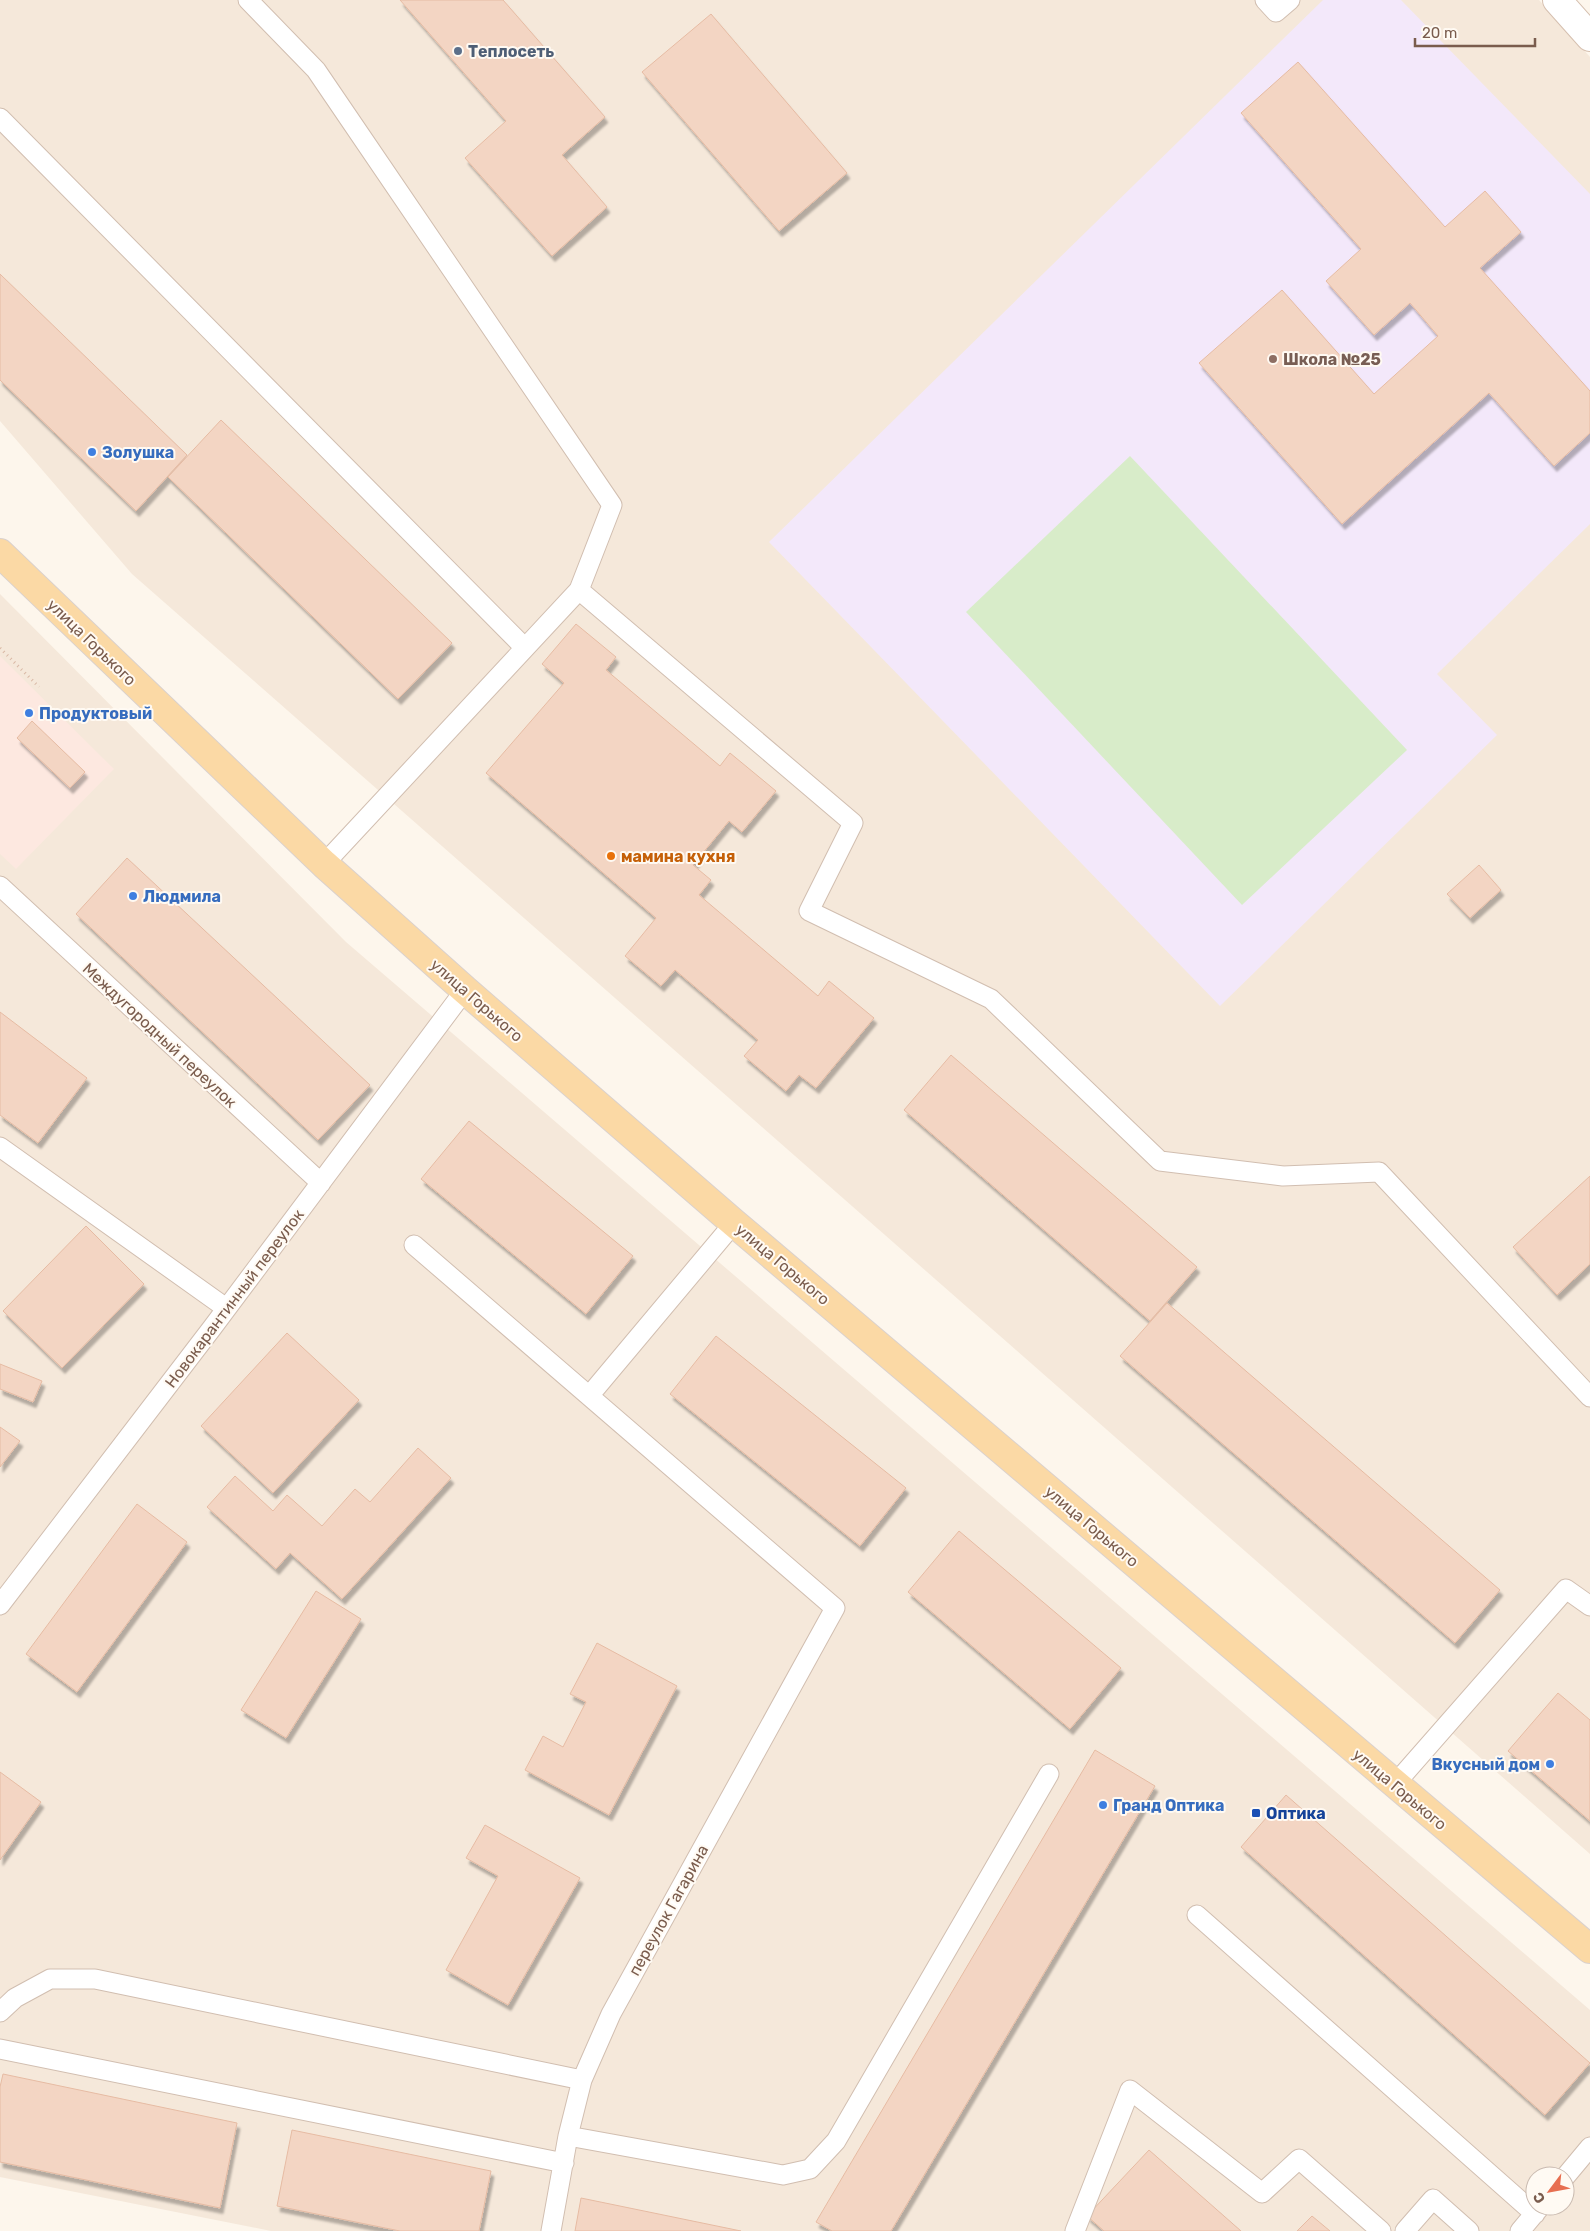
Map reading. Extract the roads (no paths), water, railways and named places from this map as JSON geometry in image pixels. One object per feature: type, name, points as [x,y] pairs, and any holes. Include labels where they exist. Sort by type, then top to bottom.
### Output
[{"type":"main road","points":[[1557,0],[1590,37]]},
{"type":"main road","name":"улица Горького","points":[[0,553],[324,864],[465,990],[734,1223],[1590,1949]]},
{"type":"lane","points":[[248,0],[316,70],[612,505],[579,590],[324,864]]},
{"type":"lane","points":[[1265,0],[1276,12],[1290,0]]},
{"type":"lane","points":[[0,118],[524,647]]},
{"type":"lane","points":[[579,590],[853,823],[809,911],[991,999],[1160,1161],[1283,1176],[1379,1172],[1590,1396]]},
{"type":"lane","name":"Междугородный переулок","points":[[0,886],[321,1183]]},
{"type":"lane","name":"Новокарантинный переулок","points":[[0,1604],[321,1183],[465,990]]},
{"type":"lane","points":[[0,1147],[226,1308]]},
{"type":"lane","points":[[414,1245],[589,1396],[734,1223]]},
{"type":"lane","name":"переулок Гагарина","points":[[552,2231],[568,2136],[582,2080],[611,2014],[835,1608],[589,1396]]},
{"type":"lane","points":[[1395,1784],[1566,1589],[1590,1606]]},
{"type":"lane","points":[[568,2136],[783,2175],[810,2169],[836,2141],[1049,1774]]},
{"type":"lane","points":[[1197,1915],[1525,2199]]},
{"type":"lane","points":[[0,2012],[15,1998],[50,1979],[95,1979],[582,2080]]},
{"type":"lane","points":[[0,2050],[564,2163]]},
{"type":"lane","points":[[1075,2231],[1130,2090],[1262,2193],[1299,2158],[1381,2231]]},
{"type":"lane","points":[[1574,2166],[1590,2147]]},
{"type":"lane","points":[[1405,2231],[1433,2199],[1469,2231]]},
{"type":"lane","points":[[1520,2231],[1533,2216]]},
{"type":"place","name":"Теплосеть","points":[[458,51]]},
{"type":"place","name":"Школа №25","points":[[1273,359]]},
{"type":"place","name":"Золушка","points":[[92,452]]},
{"type":"place","name":"Продуктовый","points":[[29,713]]},
{"type":"place","name":"мамина кухня","points":[[611,856]]},
{"type":"place","name":"Людмила","points":[[133,896]]},
{"type":"place","name":"Вкусный дом","points":[[1550,1764]]},
{"type":"place","name":"Гранд Оптика","points":[[1103,1805]]},
{"type":"place","name":"Оптика","points":[[1256,1813]]}]
